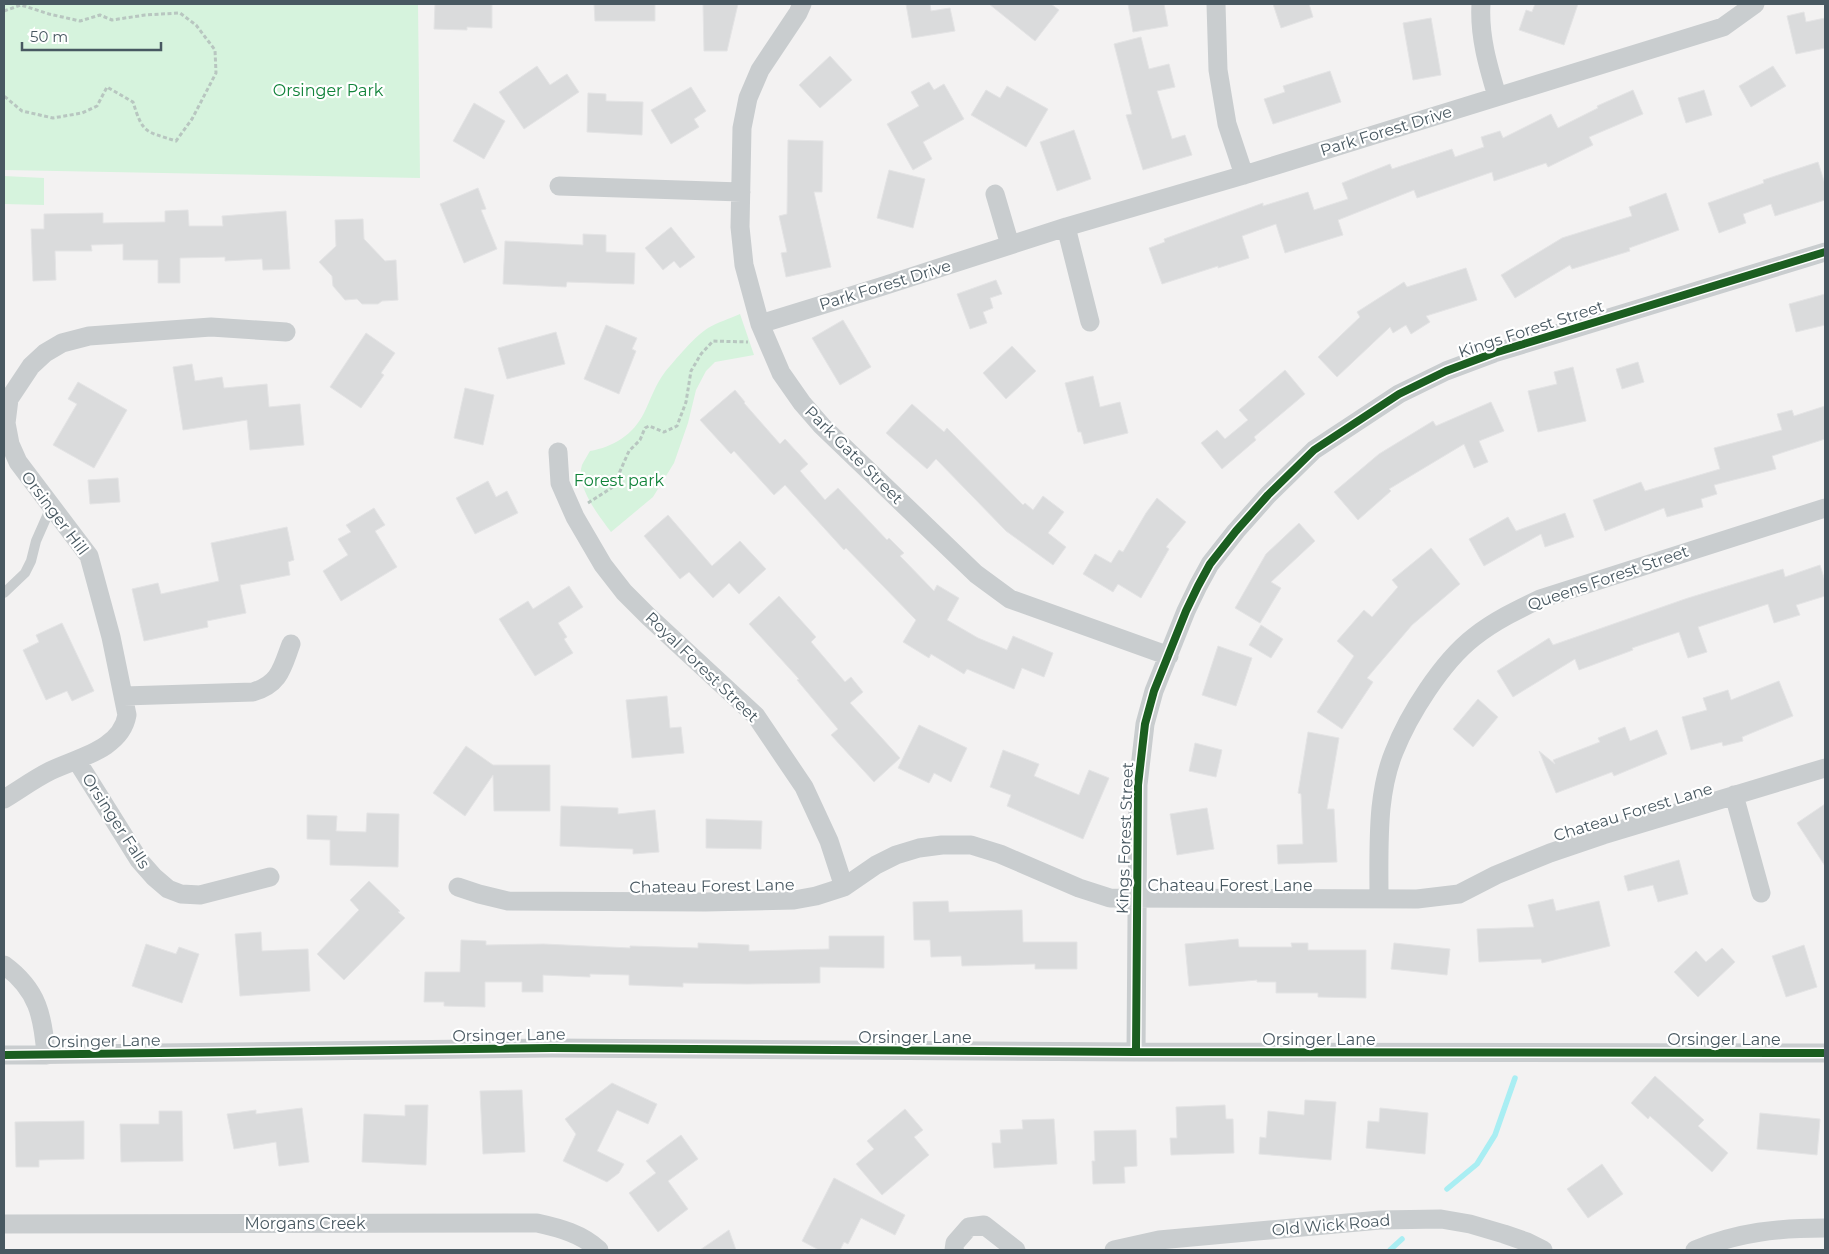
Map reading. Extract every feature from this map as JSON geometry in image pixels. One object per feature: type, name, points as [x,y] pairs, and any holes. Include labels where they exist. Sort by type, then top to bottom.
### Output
[{"type":"street","name":"Park Gate Street","points":[[802,4],[760,70],[748,98],[742,128],[740,227],[744,265],[760,324],[781,373],[822,426],[976,574],[1010,599],[1169,656]]},
{"type":"street","points":[[1216,4],[1218,70],[1227,124],[1244,175]]},
{"type":"street","points":[[1481,4],[1482,33],[1486,57],[1497,96]]},
{"type":"street","name":"Park Forest Drive","points":[[760,324],[1066,227],[1244,175],[1723,27],[1756,4]]},
{"type":"street","points":[[559,186],[741,192]]},
{"type":"street","points":[[995,194],[1010,245]]},
{"type":"street","points":[[1066,227],[1090,322]]},
{"type":"street","name":"Kings Forest Street","points":[[1136,1052],[1138,785],[1145,724],[1154,691],[1186,610],[1210,564],[1236,531],[1268,494],[1314,450],[1399,394],[1446,371],[1494,353],[1825,252]]},
{"type":"street","name":"Orsinger Hill","points":[[4,799],[50,771],[100,750],[119,732],[125,723],[126,715],[124,696],[90,556],[18,462],[10,444],[6,423],[9,399],[31,366],[45,352],[62,343],[88,336],[211,327],[286,332]]},
{"type":"street","name":"Royal Forest Street","points":[[558,452],[560,483],[573,513],[603,565],[624,592],[655,623],[756,716],[804,787],[829,841],[844,887]]},
{"type":"street","name":"Queens Forest Street","points":[[1378,899],[1381,808],[1386,778],[1394,752],[1418,704],[1450,659],[1474,637],[1515,611],[1557,592],[1825,508]]},
{"type":"street","points":[[124,696],[253,692],[265,688],[277,678],[291,644]]},
{"type":"street","name":"Orsinger Falls","points":[[77,761],[138,860],[168,889],[181,894],[200,895],[270,876]]},
{"type":"street","name":"Chateau Forest Lane","points":[[458,887],[508,901],[706,902],[794,900],[816,896],[844,887],[876,865],[896,855],[919,848],[942,845],[971,845],[1000,854],[1079,888],[1110,898],[1417,899],[1459,894],[1496,875],[1550,853],[1825,768]]},
{"type":"street","points":[[1734,795],[1761,893]]},
{"type":"street","points":[[4,966],[23,982],[40,1008],[44,1025],[46,1055]]},
{"type":"street","name":"Orsinger Lane","points":[[4,1055],[552,1048],[1136,1052],[1825,1053]]},
{"type":"street","name":"Old Wick Road","points":[[1114,1250],[1159,1240],[1380,1220],[1440,1220],[1470,1224],[1527,1242],[1543,1250]]},
{"type":"street","name":"Morgans Creek","points":[[4,1224],[537,1223],[575,1234],[599,1250]]},
{"type":"street","points":[[954,1250],[956,1243],[969,1227],[984,1225],[1016,1250]]},
{"type":"street","points":[[1695,1250],[1719,1240],[1751,1232],[1785,1228],[1825,1228]]},
{"type":"lane","points":[[4,593],[25,573],[31,561],[36,540],[51,507]]},
{"type":"path","points":[[4,11],[21,5],[49,14],[80,20],[100,14],[112,20],[145,15],[180,13],[196,25],[215,50],[216,73],[192,119],[176,141],[152,133],[140,125],[133,102],[107,87],[97,106],[82,113],[54,118],[22,111],[4,96]]},
{"type":"path","points":[[573,513],[612,487],[629,451],[640,440],[645,428],[649,426],[664,432],[677,426],[686,402],[692,371],[701,354],[714,341],[768,343]]},
{"type":"green space","name":"Orsinger Park","points":[[4,4],[418,4],[420,178],[4,170]]},
{"type":"green space","points":[[4,176],[44,178],[44,205],[4,204]]},
{"type":"green space","name":"Forest park","points":[[740,314],[754,355],[715,362],[706,371],[696,390],[688,423],[674,463],[653,497],[611,532],[589,500],[582,482],[582,465],[590,451],[614,443],[628,434],[644,413],[665,372],[680,355],[703,332]]},
{"type":"building","points":[[435,4],[492,4],[492,28],[467,27],[467,30],[434,29]]},
{"type":"building","points":[[594,4],[655,4],[655,21],[595,21]]},
{"type":"building","points":[[703,4],[738,4],[727,51],[704,51]]},
{"type":"building","points":[[906,4],[930,4],[931,11],[950,8],[955,31],[912,38]]},
{"type":"building","points":[[989,4],[1051,4],[1059,10],[1035,41]]},
{"type":"building","points":[[1128,4],[1164,4],[1168,26],[1133,32]]},
{"type":"building","points":[[1273,4],[1309,4],[1313,17],[1281,28]]},
{"type":"building","points":[[1535,4],[1578,4],[1564,45],[1519,30],[1526,10],[1532,12]]},
{"type":"building","points":[[1804,12],[1806,22],[1825,18],[1825,48],[1796,54],[1787,16]]},
{"type":"building","points":[[1431,18],[1441,75],[1413,80],[1403,23]]},
{"type":"building","points":[[1141,37],[1149,69],[1169,64],[1175,87],[1157,91],[1172,139],[1185,135],[1192,155],[1143,170],[1126,115],[1132,114],[1114,44]]},
{"type":"building","points":[[830,56],[852,80],[820,108],[799,85]]},
{"type":"building","points":[[537,66],[550,85],[567,74],[579,92],[524,129],[499,92]]},
{"type":"building","points":[[1773,66],[1786,86],[1751,107],[1739,86]]},
{"type":"building","points":[[1330,71],[1341,102],[1273,124],[1264,99],[1285,92],[1283,86]]},
{"type":"building","points":[[929,82],[934,90],[944,84],[964,119],[923,142],[932,159],[913,170],[887,124],[919,106],[911,92]]},
{"type":"building","points":[[1007,86],[1048,109],[1026,147],[971,115],[986,90],[1000,98]]},
{"type":"building","points":[[691,87],[706,111],[694,119],[699,127],[671,144],[651,110]]},
{"type":"building","points":[[1633,90],[1643,114],[1589,137],[1593,145],[1548,167],[1546,163],[1494,181],[1492,172],[1417,198],[1414,190],[1338,220],[1343,235],[1285,253],[1276,224],[1242,236],[1249,258],[1162,284],[1149,248],[1165,242],[1164,239],[1263,203],[1263,206],[1308,192],[1314,210],[1348,199],[1342,183],[1390,164],[1392,169],[1452,149],[1455,157],[1484,147],[1481,137],[1500,131],[1503,138],[1551,114],[1558,128],[1598,108],[1597,106]]},
{"type":"building","points":[[1704,90],[1712,115],[1686,123],[1678,98]]},
{"type":"building","points":[[588,93],[606,94],[606,101],[643,102],[642,135],[587,132]]},
{"type":"building","points":[[474,103],[505,121],[484,159],[453,141]]},
{"type":"building","points":[[1074,130],[1091,179],[1057,191],[1040,142]]},
{"type":"building","points":[[788,140],[823,141],[822,192],[814,192],[831,267],[786,277],[781,253],[787,252],[779,216],[787,214]]},
{"type":"building","points":[[1818,162],[1825,184],[1825,200],[1775,216],[1771,204],[1743,214],[1746,223],[1719,233],[1708,203],[1764,183],[1763,180]]},
{"type":"building","points":[[889,170],[925,179],[913,228],[877,218]]},
{"type":"building","points":[[478,188],[486,209],[481,210],[497,249],[464,263],[440,204]]},
{"type":"building","points":[[1666,193],[1679,230],[1629,248],[1630,251],[1572,269],[1570,265],[1515,298],[1501,275],[1562,238],[1632,216],[1629,207]]},
{"type":"building","points":[[188,210],[189,226],[223,226],[222,216],[286,211],[290,269],[263,270],[262,259],[225,261],[225,257],[180,258],[180,283],[158,283],[158,260],[123,260],[123,244],[91,245],[92,251],[55,251],[56,280],[33,281],[31,229],[44,229],[44,214],[103,213],[103,223],[165,222],[165,211]]},
{"type":"building","points":[[363,219],[364,239],[385,261],[396,260],[398,300],[382,301],[378,304],[362,304],[357,299],[345,300],[333,286],[332,276],[319,262],[336,246],[335,220]]},
{"type":"building","points":[[671,227],[695,257],[680,268],[674,261],[663,270],[645,248]]},
{"type":"building","points":[[583,234],[606,235],[606,252],[635,253],[634,284],[567,282],[566,287],[503,284],[505,241],[583,245]]},
{"type":"building","points":[[1466,268],[1477,300],[1426,316],[1430,322],[1411,334],[1406,325],[1393,333],[1390,327],[1337,377],[1318,357],[1360,317],[1357,312],[1404,282],[1407,287]]},
{"type":"building","points":[[996,280],[1002,294],[990,298],[993,308],[983,312],[987,323],[970,329],[957,294]]},
{"type":"building","points":[[1825,294],[1825,325],[1796,332],[1789,304]]},
{"type":"building","points":[[843,320],[871,367],[840,385],[812,338]]},
{"type":"building","points":[[606,325],[637,338],[632,349],[636,351],[619,394],[584,379]]},
{"type":"building","points":[[556,332],[565,364],[507,379],[498,348]]},
{"type":"building","points":[[366,333],[395,353],[381,373],[384,375],[361,408],[330,387]]},
{"type":"building","points":[[1012,346],[1036,371],[1006,399],[983,373]]},
{"type":"building","points":[[1638,362],[1644,382],[1622,389],[1616,369]]},
{"type":"building","points":[[192,364],[195,381],[222,377],[224,388],[267,384],[269,407],[300,404],[304,445],[250,450],[247,420],[183,430],[173,367]]},
{"type":"building","points":[[1573,367],[1586,421],[1538,432],[1528,391],[1557,384],[1554,372]]},
{"type":"building","points":[[1285,370],[1305,394],[1254,437],[1256,440],[1222,469],[1201,443],[1217,430],[1225,439],[1248,420],[1239,410]]},
{"type":"building","points":[[1093,376],[1100,407],[1120,402],[1128,433],[1084,444],[1081,432],[1078,432],[1065,383]]},
{"type":"building","points":[[78,382],[127,410],[94,468],[53,445],[77,404],[68,399]]},
{"type":"building","points":[[465,388],[494,395],[483,445],[454,438]]},
{"type":"building","points":[[735,390],[780,444],[785,439],[808,464],[800,471],[825,500],[838,488],[887,540],[889,538],[904,553],[900,556],[934,591],[937,585],[959,598],[947,620],[978,638],[1007,650],[1013,636],[1053,653],[1044,677],[1022,668],[1014,689],[967,669],[964,674],[931,654],[929,658],[903,642],[916,620],[846,548],[844,550],[785,485],[774,495],[734,451],[731,454],[700,420]]},
{"type":"building","points":[[1491,402],[1504,431],[1479,441],[1488,462],[1474,468],[1464,444],[1389,489],[1391,491],[1358,520],[1334,492],[1379,454],[1433,421],[1436,426]]},
{"type":"building","points":[[912,404],[944,432],[947,428],[1023,505],[1025,503],[1033,510],[1043,496],[1064,512],[1048,533],[1066,547],[1053,565],[1006,531],[936,459],[927,469],[886,433]]},
{"type":"building","points":[[1825,406],[1825,439],[1772,456],[1776,469],[1714,485],[1717,494],[1701,499],[1703,507],[1667,517],[1664,508],[1605,531],[1593,500],[1641,482],[1645,491],[1720,469],[1714,448],[1782,430],[1777,414],[1792,410],[1794,416]]},
{"type":"building","points":[[118,478],[120,502],[90,504],[88,480]]},
{"type":"building","points":[[488,481],[496,497],[507,491],[518,513],[475,534],[456,498]]},
{"type":"building","points":[[1157,498],[1186,522],[1166,547],[1169,549],[1141,598],[1118,584],[1113,592],[1083,574],[1095,554],[1111,563],[1119,550],[1123,552]]},
{"type":"building","points":[[374,508],[385,525],[375,531],[397,567],[341,601],[323,571],[348,555],[338,539],[351,532],[346,525]]},
{"type":"building","points":[[1565,513],[1574,537],[1545,547],[1541,534],[1484,566],[1469,539],[1508,517],[1516,531]]},
{"type":"building","points":[[668,515],[712,566],[740,541],[766,569],[739,594],[729,583],[713,598],[689,572],[680,579],[644,536]]},
{"type":"building","points":[[1299,523],[1315,541],[1271,582],[1281,588],[1260,623],[1235,608],[1266,554]]},
{"type":"building","points":[[287,527],[294,560],[288,562],[290,575],[240,585],[246,613],[207,621],[208,627],[144,641],[132,589],[158,583],[161,594],[219,581],[211,543]]},
{"type":"building","points":[[1431,548],[1460,584],[1412,625],[1367,678],[1373,682],[1342,729],[1317,712],[1354,656],[1337,641],[1364,610],[1372,617],[1398,587],[1392,580]]},
{"type":"building","points":[[1820,565],[1825,581],[1825,596],[1796,605],[1800,615],[1774,623],[1768,604],[1698,627],[1707,652],[1688,658],[1679,632],[1632,648],[1633,650],[1579,670],[1575,659],[1513,697],[1497,671],[1549,638],[1553,645],[1688,598],[1783,569],[1785,577]]},
{"type":"building","points":[[569,586],[583,607],[558,623],[567,637],[564,639],[573,653],[535,676],[499,619],[528,601],[533,609]]},
{"type":"building","points":[[779,596],[816,637],[811,642],[845,682],[851,677],[863,692],[850,703],[900,758],[874,782],[831,735],[838,729],[797,680],[799,679],[749,624]]},
{"type":"building","points":[[62,623],[94,691],[72,701],[67,691],[46,700],[23,650],[39,642],[36,635]]},
{"type":"building","points":[[1261,625],[1283,639],[1271,658],[1249,645]]},
{"type":"building","points":[[1218,646],[1252,658],[1236,706],[1202,695]]},
{"type":"building","points":[[1779,681],[1793,716],[1742,737],[1743,741],[1723,746],[1722,742],[1691,750],[1682,717],[1707,710],[1703,698],[1728,690],[1731,700]]},
{"type":"building","points":[[667,696],[670,728],[681,727],[684,753],[632,758],[626,700]]},
{"type":"building","points":[[1478,699],[1498,717],[1473,747],[1453,729]]},
{"type":"building","points":[[919,725],[967,748],[951,782],[934,773],[929,783],[898,768]]},
{"type":"building","points":[[1625,727],[1630,741],[1657,730],[1667,754],[1614,776],[1612,772],[1556,793],[1539,751],[1555,764],[1553,760],[1600,742],[1598,738]]},
{"type":"building","points":[[1308,732],[1339,738],[1327,809],[1334,809],[1337,862],[1278,864],[1277,845],[1303,844],[1301,794],[1298,793]]},
{"type":"building","points":[[1195,743],[1222,750],[1216,777],[1189,771]]},
{"type":"building","points":[[466,746],[493,765],[550,765],[550,811],[494,811],[493,775],[465,816],[433,793]]},
{"type":"building","points":[[1003,750],[1039,764],[1034,776],[1079,795],[1089,770],[1109,778],[1083,839],[1007,806],[1011,795],[990,787]]},
{"type":"building","points":[[1825,804],[1825,866],[1797,823]]},
{"type":"building","points":[[561,806],[618,808],[618,814],[655,810],[659,852],[633,854],[633,849],[560,846]]},
{"type":"building","points":[[1207,808],[1214,849],[1177,855],[1170,814]]},
{"type":"building","points":[[367,813],[399,814],[398,867],[330,865],[330,840],[307,839],[307,815],[337,816],[336,831],[366,832]]},
{"type":"building","points":[[706,819],[762,821],[761,849],[706,848]]},
{"type":"building","points":[[1679,860],[1688,894],[1658,902],[1653,885],[1628,891],[1624,876]]},
{"type":"building","points":[[369,881],[405,918],[344,980],[317,954],[359,910],[350,900]]},
{"type":"building","points":[[1553,899],[1556,911],[1599,901],[1610,946],[1542,963],[1541,959],[1479,962],[1477,929],[1534,927],[1528,905]]},
{"type":"building","points":[[948,901],[949,912],[1022,910],[1023,942],[1077,942],[1077,969],[1035,969],[1035,964],[962,966],[961,956],[931,957],[930,940],[914,940],[913,902]]},
{"type":"building","points":[[261,932],[262,951],[308,949],[310,991],[240,996],[235,934]]},
{"type":"building","points":[[829,936],[884,936],[884,968],[820,967],[820,983],[683,983],[683,987],[629,985],[629,975],[590,974],[590,977],[543,975],[543,992],[522,992],[522,982],[485,982],[485,1007],[444,1006],[444,1002],[424,1002],[425,972],[460,972],[461,940],[486,941],[486,945],[543,944],[630,948],[630,946],[698,948],[698,943],[749,945],[749,951],[829,949]]},
{"type":"building","points":[[1238,939],[1239,947],[1292,947],[1291,943],[1308,943],[1308,950],[1366,950],[1366,998],[1318,997],[1318,993],[1276,993],[1276,982],[1257,982],[1257,980],[1189,986],[1185,944]]},
{"type":"building","points":[[1394,943],[1450,949],[1447,975],[1391,969]]},
{"type":"building","points":[[146,944],[176,954],[179,947],[199,954],[182,1003],[132,986]]},
{"type":"building","points":[[1804,945],[1817,987],[1786,997],[1772,956]]},
{"type":"building","points":[[1722,948],[1735,962],[1698,997],[1674,972],[1696,951],[1706,962]]},
{"type":"building","points":[[1655,1076],[1704,1120],[1698,1126],[1728,1153],[1712,1172],[1650,1116],[1648,1119],[1631,1103]]},
{"type":"building","points":[[612,1083],[657,1104],[648,1124],[617,1110],[597,1151],[624,1164],[619,1173],[607,1182],[563,1161],[576,1134],[565,1119]]},
{"type":"building","points":[[522,1090],[525,1152],[483,1154],[480,1091]]},
{"type":"building","points":[[1305,1100],[1336,1102],[1331,1160],[1259,1154],[1260,1137],[1266,1138],[1268,1111],[1304,1115]]},
{"type":"building","points":[[405,1105],[428,1105],[426,1165],[362,1162],[364,1114],[405,1116]]},
{"type":"building","points":[[1225,1105],[1226,1119],[1233,1119],[1234,1153],[1171,1155],[1170,1138],[1177,1138],[1176,1107]]},
{"type":"building","points":[[302,1108],[309,1162],[279,1166],[276,1142],[234,1149],[227,1114],[256,1110],[256,1114]]},
{"type":"building","points":[[1380,1108],[1428,1113],[1425,1154],[1366,1148],[1368,1121],[1379,1122]]},
{"type":"building","points":[[905,1109],[923,1130],[914,1137],[929,1155],[882,1195],[856,1164],[874,1149],[867,1141]]},
{"type":"building","points":[[159,1111],[182,1111],[183,1161],[121,1162],[120,1124],[159,1124]]},
{"type":"building","points":[[1760,1113],[1820,1119],[1817,1155],[1757,1149]]},
{"type":"building","points":[[1054,1119],[1057,1164],[994,1168],[992,1143],[1001,1143],[1000,1130],[1023,1129],[1022,1120]]},
{"type":"building","points":[[84,1121],[84,1159],[39,1160],[39,1167],[16,1167],[15,1122]]},
{"type":"building","points":[[1136,1130],[1137,1166],[1124,1167],[1125,1183],[1093,1184],[1092,1161],[1095,1161],[1094,1131]]},
{"type":"building","points":[[681,1135],[698,1159],[668,1181],[688,1209],[658,1232],[629,1193],[656,1173],[646,1161]]},
{"type":"building","points":[[1602,1164],[1623,1194],[1588,1218],[1567,1189]]},
{"type":"building","points":[[834,1178],[905,1215],[895,1235],[861,1218],[848,1244],[844,1242],[840,1250],[819,1250],[802,1241]]},
{"type":"building","points":[[729,1230],[736,1250],[700,1250]]},
{"type":"waterway","points":[[1447,1189],[1477,1164],[1495,1135],[1515,1078]]},
{"type":"waterway","points":[[1390,1250],[1402,1239]]},
{"type":"cycle path","points":[[1136,1052],[1138,785],[1145,724],[1154,691],[1186,611],[1210,564],[1236,531],[1268,495],[1314,450],[1399,394],[1446,371],[1494,353],[1825,252]]},
{"type":"cycle path","points":[[4,1055],[552,1048],[1136,1052],[1825,1053]]}]
